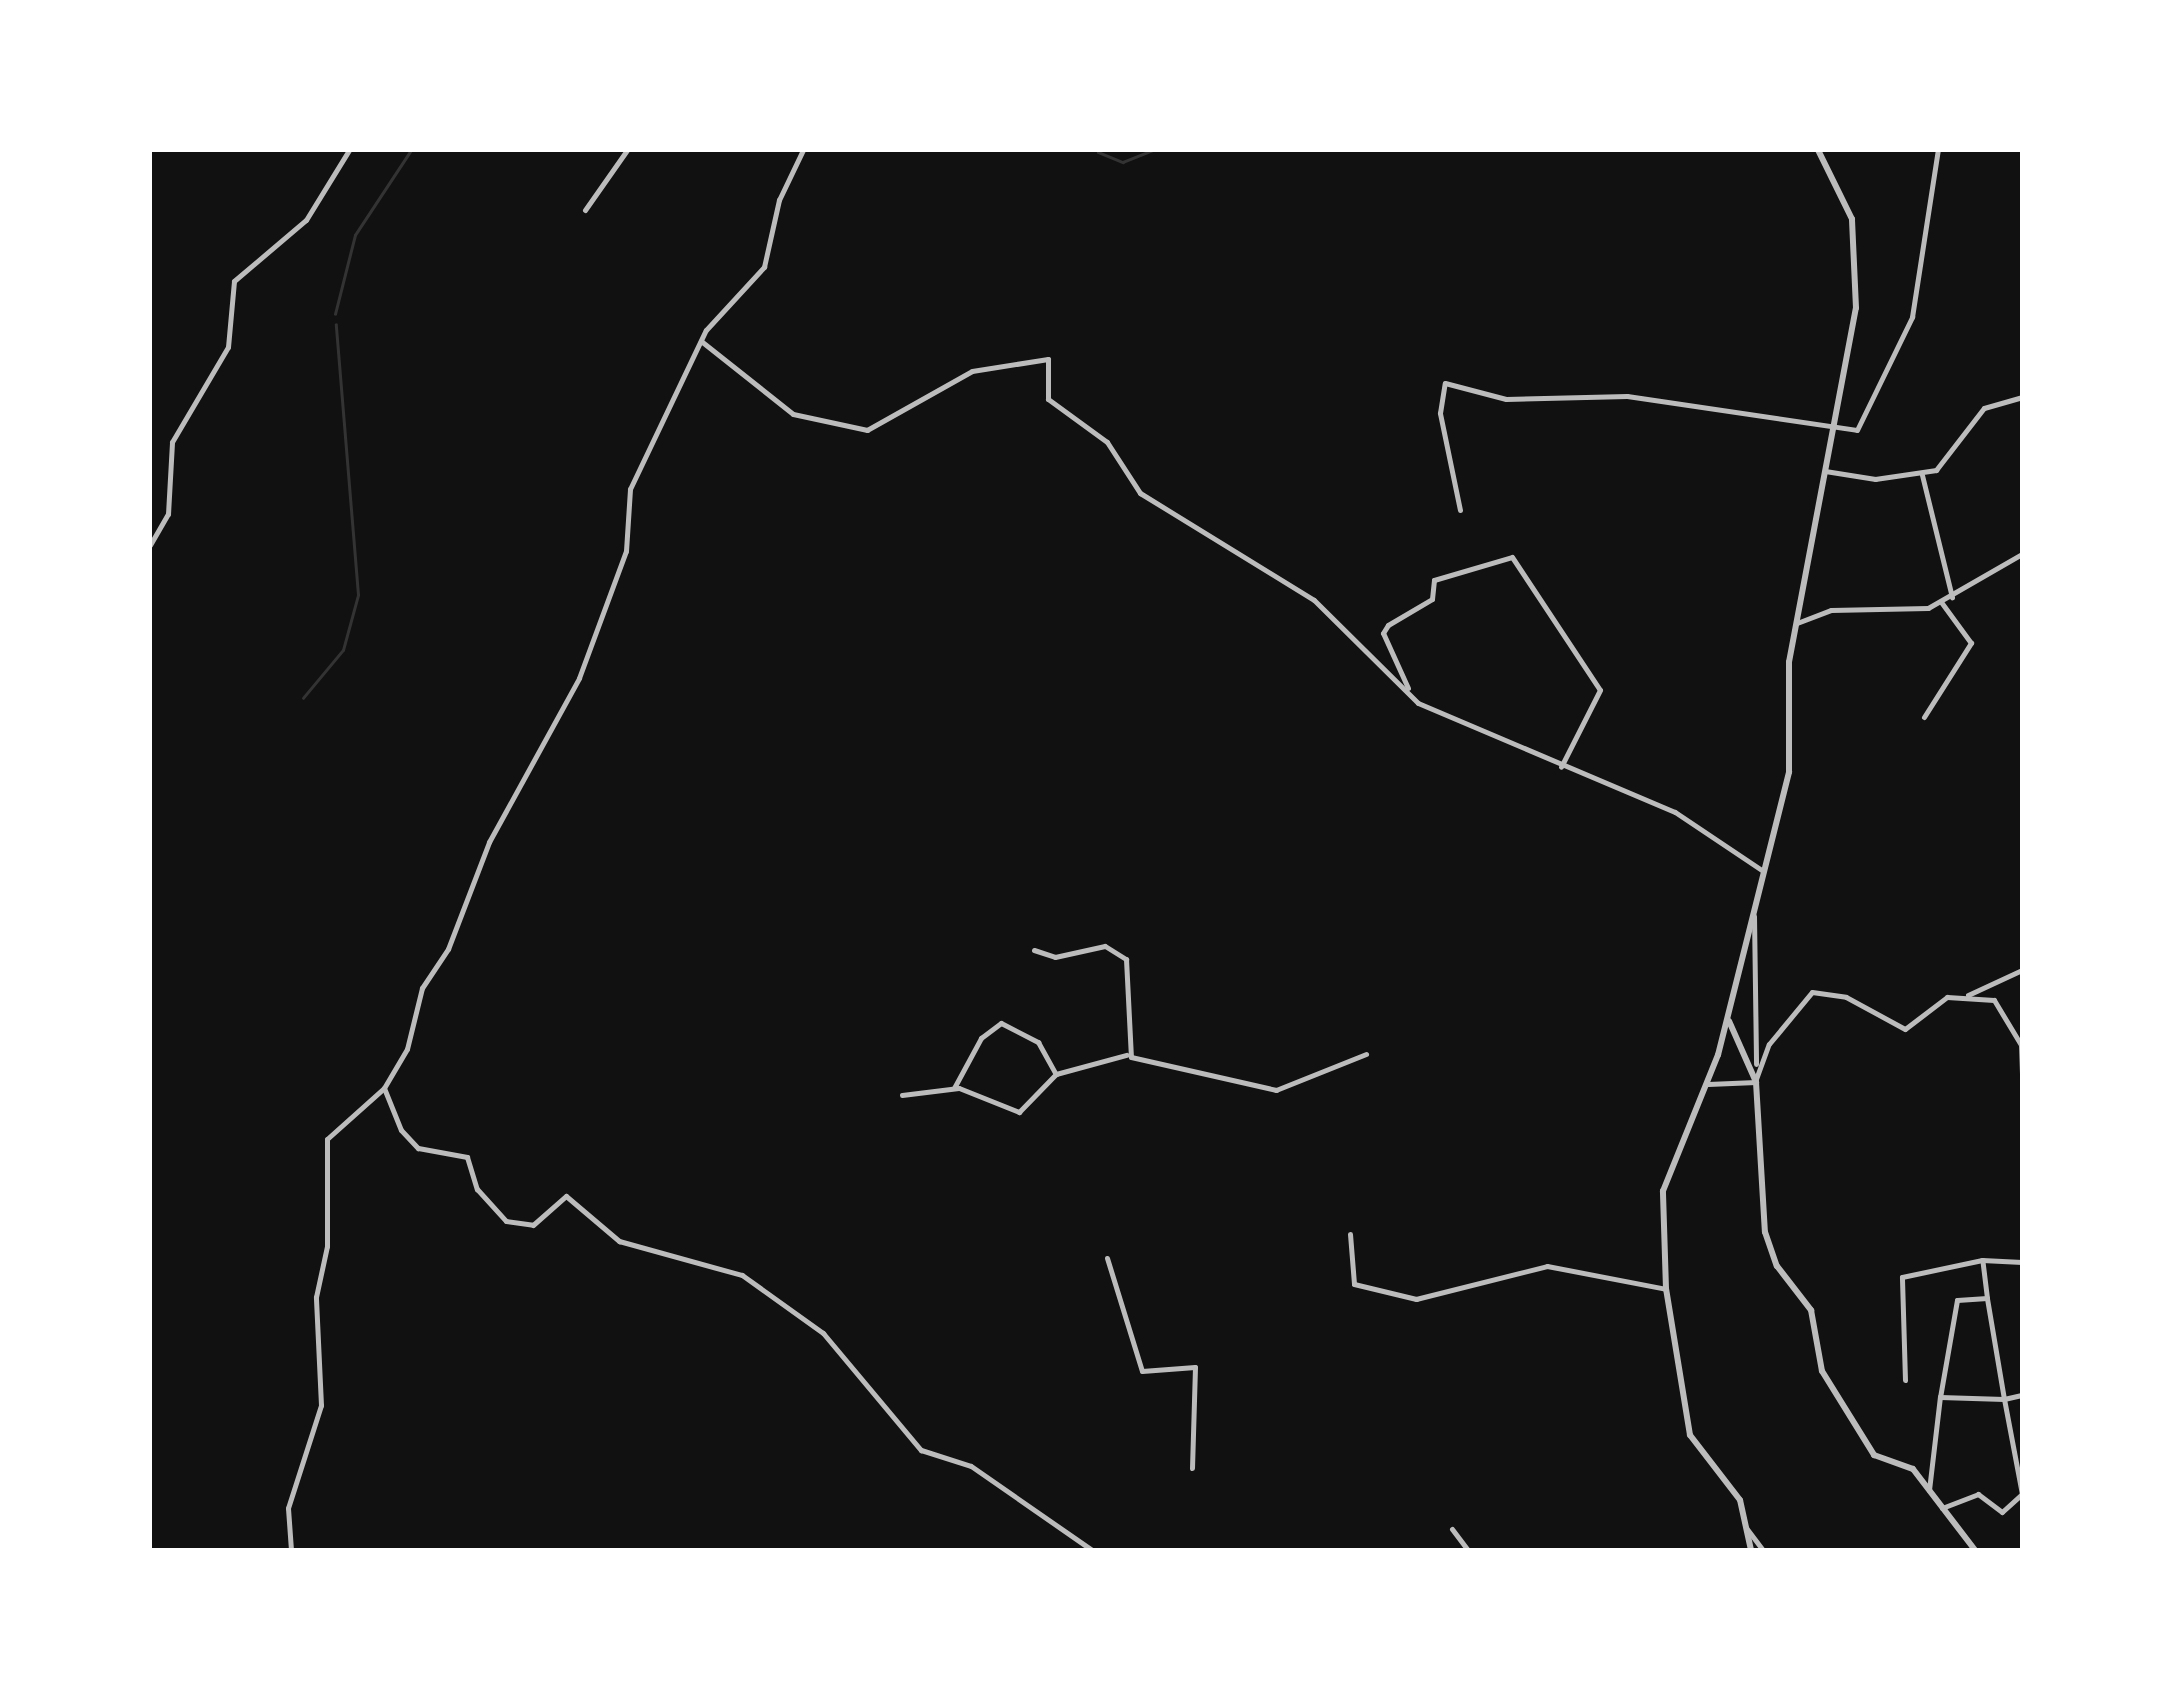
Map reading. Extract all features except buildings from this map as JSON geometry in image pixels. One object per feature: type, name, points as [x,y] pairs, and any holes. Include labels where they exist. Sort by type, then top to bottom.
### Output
[{"type":"street","points":[[150,545],[168,514],[172,442],[228,347],[234,281],[306,220],[348,150]]},
{"type":"street","points":[[586,210],[627,150]]},
{"type":"street","points":[[291,1550],[288,1508],[321,1405],[316,1296],[327,1246],[328,1139],[384,1088],[489,842],[578,678],[626,551],[630,489],[701,341],[764,267],[779,200],[803,150]]},
{"type":"street","points":[[1751,1550],[1740,1500],[1690,1434],[1666,1290],[1663,1190],[1708,1084],[1728,1018],[1789,772],[1797,623],[1854,324],[1854,238],[1849,207],[1818,150]]},
{"type":"street","points":[[1460,510],[1440,413],[1444,383],[1506,399],[1626,396],[1857,430],[1902,349],[1938,150]]},
{"type":"street","points":[[701,341],[793,414],[867,430],[972,371],[1048,359],[1048,399],[1107,442],[1140,492],[1314,600],[1410,695],[1561,767],[1675,812],[1763,871]]},
{"type":"street","points":[[1825,471],[1922,474],[1936,470],[1984,408],[2022,397]]},
{"type":"street","points":[[1922,474],[1952,597]]},
{"type":"street","points":[[1797,623],[1832,610],[1900,614],[1941,602],[2022,554]]},
{"type":"street","points":[[1410,695],[1383,633],[1388,625],[1432,600],[1434,580],[1512,557],[1600,690],[1561,767]]},
{"type":"street","points":[[1924,717],[1971,643],[1941,602]]},
{"type":"street","points":[[1753,912],[1761,1198],[1777,1266],[1811,1310],[1822,1372],[1874,1455],[1912,1469],[1975,1550]]},
{"type":"street","points":[[1034,950],[1056,958],[1105,946],[1126,959],[1126,1055]]},
{"type":"street","points":[[1756,1082],[1758,1062],[1806,993],[1846,998],[1905,1029],[1936,1003],[1968,995],[2022,970]]},
{"type":"street","points":[[1968,995],[2000,1005],[2004,1030],[2021,1045],[2022,1082]]},
{"type":"street","points":[[1728,1018],[1756,1082]]},
{"type":"street","points":[[954,1089],[1001,1022],[1038,1042],[1056,1074]]},
{"type":"street","points":[[902,1095],[954,1089],[1019,1112],[1056,1074],[1126,1055],[1276,1090],[1366,1054]]},
{"type":"street","points":[[1708,1084],[1756,1082]]},
{"type":"street","points":[[384,1088],[409,1139],[466,1157],[477,1189],[506,1221],[534,1224],[566,1196],[619,1241],[742,1275],[823,1333],[921,1450],[971,1466],[1092,1550]]},
{"type":"street","points":[[1350,1234],[1354,1284],[1416,1299],[1546,1266],[1666,1290]]},
{"type":"street","points":[[1107,1258],[1142,1371],[1195,1367],[1192,1468]]},
{"type":"street","points":[[1940,1509],[1978,1494],[2002,1512],[2021,1501],[1982,1260]]},
{"type":"street","points":[[1904,1380],[1902,1277],[1982,1260],[2022,1262]]},
{"type":"street","points":[[1929,1493],[1953,1304],[1987,1298]]},
{"type":"street","points":[[1940,1397],[2004,1399],[2022,1395]]},
{"type":"street","points":[[1452,1529],[1468,1550]]},
{"type":"street","points":[[1747,1529],[1763,1550]]},
{"type":"waterway","points":[[335,314],[355,235],[411,150]]},
{"type":"waterway","points":[[1098,152],[1123,162],[1153,150]]},
{"type":"waterway","points":[[303,698],[343,650],[358,595],[336,325]]}]
